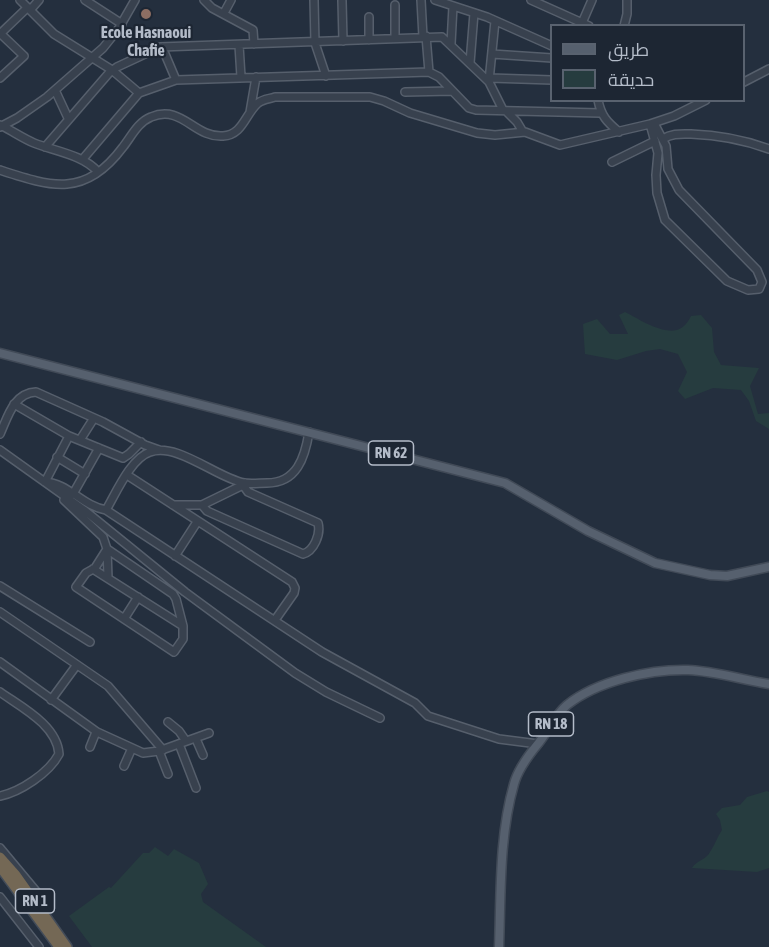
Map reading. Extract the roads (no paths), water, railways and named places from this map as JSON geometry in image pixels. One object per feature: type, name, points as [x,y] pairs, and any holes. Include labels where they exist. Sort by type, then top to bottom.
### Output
[{"type":"highway","name":"RN 1","points":[[0,857],[16,875],[68,947]]},
{"type":"highway","name":"RN 1","points":[[0,867],[60,947]]},
{"type":"main road","name":"RN 62","points":[[0,353],[505,483],[588,531],[656,563],[710,576],[727,576],[769,567]]},
{"type":"main road","name":"RN 18","points":[[499,947],[503,845],[514,782],[529,753],[566,706],[585,693],[611,682],[668,671],[689,670],[769,684]]},
{"type":"street","points":[[20,0],[54,34],[112,70],[139,93]]},
{"type":"street","points":[[0,78],[24,56],[1,31],[39,0]]},
{"type":"street","points":[[85,0],[122,24]]},
{"type":"street","points":[[1,126],[17,118],[54,90],[92,57],[112,38],[135,0]]},
{"type":"street","points":[[204,0],[212,8],[253,30],[254,44]]},
{"type":"street","points":[[224,13],[231,0]]},
{"type":"street","points":[[314,0],[315,42],[326,76]]},
{"type":"street","points":[[421,0],[429,72]]},
{"type":"street","points":[[435,0],[495,21],[550,45]]},
{"type":"street","points":[[531,0],[546,3],[585,24],[592,0]]},
{"type":"street","points":[[624,24],[627,0]]},
{"type":"street","points":[[342,1],[343,41]]},
{"type":"street","points":[[395,4],[395,38]]},
{"type":"street","points":[[451,44],[453,6]]},
{"type":"street","points":[[470,63],[474,13]]},
{"type":"street","points":[[369,17],[369,39]]},
{"type":"street","points":[[489,79],[495,21]]},
{"type":"street","points":[[45,147],[112,70],[154,49],[424,36],[442,37],[489,79],[505,110],[523,132]]},
{"type":"street","points":[[238,45],[241,77]]},
{"type":"street","points":[[162,47],[176,80]]},
{"type":"street","points":[[492,54],[550,58]]},
{"type":"street","points":[[745,81],[769,69]]},
{"type":"street","points":[[82,160],[139,93],[176,80],[429,72],[439,77],[472,109],[600,113]]},
{"type":"street","points":[[0,170],[33,181],[60,185],[81,181],[98,172],[112,160],[138,128],[153,116],[172,114],[202,131],[220,137],[236,132],[250,112],[256,76]]},
{"type":"street","points":[[489,79],[550,80]]},
{"type":"street","points":[[54,90],[68,118]]},
{"type":"street","points":[[405,92],[452,91]]},
{"type":"street","points":[[250,112],[264,100],[276,97],[370,97],[410,113],[477,133],[495,135],[523,132],[560,145],[652,124],[702,102]]},
{"type":"street","points":[[598,102],[600,113],[619,132]]},
{"type":"street","points":[[652,124],[666,146],[668,169],[679,190],[757,270],[762,282],[759,289],[748,290],[727,281],[665,220],[657,193],[658,153],[652,124]]},
{"type":"street","points":[[1,126],[45,147],[82,160],[98,172]]},
{"type":"street","points":[[663,139],[674,134],[720,135],[745,140],[769,149]]},
{"type":"street","points":[[612,162],[655,141]]},
{"type":"street","points":[[0,434],[14,404],[20,397],[36,392],[141,442],[178,454],[244,484],[248,492],[318,523],[319,531],[313,548],[308,554],[303,554],[207,511],[202,505]]},
{"type":"street","points":[[14,404],[69,435],[123,458],[141,442]]},
{"type":"street","points":[[80,440],[94,418]]},
{"type":"street","points":[[173,505],[202,505],[244,484],[271,483],[290,476],[303,458],[309,432]]},
{"type":"street","points":[[45,482],[69,435]]},
{"type":"street","points":[[73,494],[99,448]]},
{"type":"street","points":[[0,450],[84,510],[185,592],[295,673],[326,692],[380,718]]},
{"type":"street","points":[[106,510],[127,475],[142,456],[148,452],[161,450]]},
{"type":"street","points":[[57,457],[85,474]]},
{"type":"street","points":[[127,475],[292,582],[295,588],[294,593],[275,620]]},
{"type":"street","points":[[45,482],[56,483],[93,507],[106,510],[328,656],[415,703],[428,716],[500,739],[538,744]]},
{"type":"street","points":[[45,482],[103,537],[107,549],[108,578]]},
{"type":"street","points":[[175,556],[197,522]]},
{"type":"street","points":[[107,549],[176,599],[183,626],[183,639],[174,652],[76,587],[107,549]]},
{"type":"street","points":[[93,569],[183,626]]},
{"type":"street","points":[[0,586],[90,642]]},
{"type":"street","points":[[124,620],[138,597]]},
{"type":"street","points":[[0,612],[108,686],[161,750],[168,774]]},
{"type":"street","points":[[0,662],[96,732],[147,754],[209,733]]},
{"type":"street","points":[[51,700],[76,666]]},
{"type":"street","points":[[0,692],[44,724],[56,743],[59,754],[52,764],[24,787],[0,796]]},
{"type":"street","points":[[168,722],[179,731],[196,788]]},
{"type":"street","points":[[90,747],[96,732]]},
{"type":"street","points":[[196,739],[203,755]]},
{"type":"street","points":[[124,766],[132,748]]},
{"type":"street","points":[[0,848],[45,902]]},
{"type":"street","points":[[0,897],[38,947]]},
{"type":"place","name":"Ecole Hasnaoui Chafie","points":[[146,14]]}]
